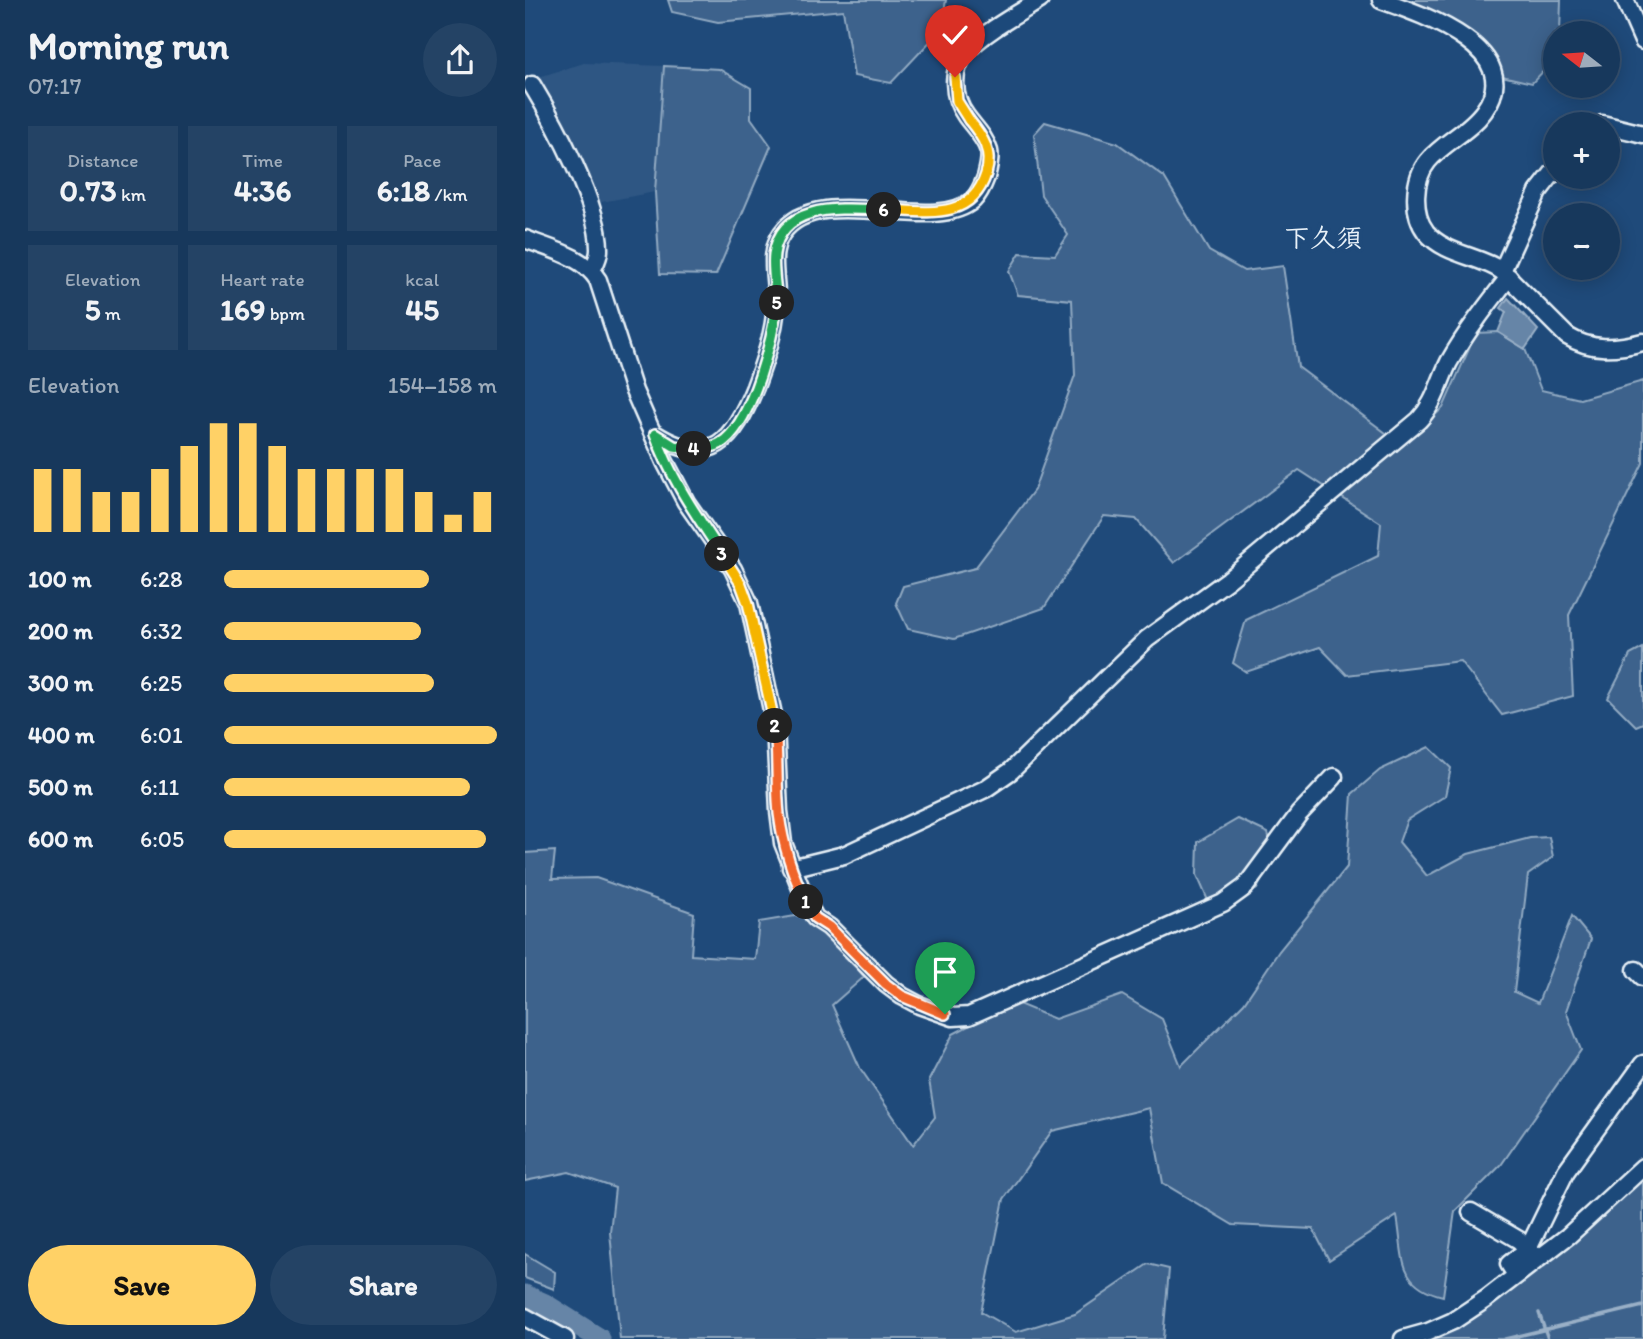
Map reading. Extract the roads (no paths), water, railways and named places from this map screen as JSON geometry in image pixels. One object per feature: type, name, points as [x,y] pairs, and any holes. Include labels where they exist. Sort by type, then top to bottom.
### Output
[{"type":"street","points":[[655,434],[674,446],[700,449],[723,442],[740,421],[767,356],[775,323],[777,302],[773,256],[777,241],[795,219],[812,212],[832,209],[938,212],[960,208],[974,199],[983,186],[989,152],[981,133],[957,101],[955,89],[958,67],[965,53],[977,42],[1039,0]]},
{"type":"street","points":[[1381,0],[1416,12],[1465,37],[1476,46],[1489,65],[1493,89],[1486,108],[1477,120],[1429,160],[1421,173],[1416,199],[1420,220],[1426,231],[1436,242],[1450,250],[1492,264],[1506,274],[1567,335],[1578,342],[1599,348],[1622,347],[1643,342]]},
{"type":"street","points":[[1625,0],[1643,41]]},
{"type":"street","points":[[532,85],[550,115],[594,215],[599,250],[592,270]]},
{"type":"street","points":[[1620,128],[1643,134]]},
{"type":"street","points":[[791,868],[844,855],[972,796],[1011,771],[1147,639],[1228,580],[1419,420],[1434,400],[1450,360],[1506,274],[1538,192],[1543,186]]},
{"type":"street","points":[[525,239],[576,260],[592,270],[603,295],[634,391],[665,462],[686,502],[733,569],[748,603],[775,724],[779,811],[783,844],[791,868],[815,918],[829,927],[886,984],[902,996],[953,1017],[969,1016],[1223,903],[1244,887],[1299,814],[1334,777]]},
{"type":"street","points":[[1403,1339],[1453,1321],[1516,1275],[1532,1253],[1566,1171],[1643,1064]]},
{"type":"street","points":[[1532,1253],[1579,1227],[1643,1167]]},
{"type":"street","points":[[1471,1212],[1519,1240],[1532,1253]]},
{"type":"street","points":[[525,1317],[565,1339]]},
{"type":"waterway","points":[[525,1295],[543,1303],[600,1339]]},
{"type":"waterway","points":[[1505,1339],[1643,1306]]},
{"type":"waterway","points":[[1539,1313],[1548,1339]]},
{"type":"district","name":"下久須","points":[[1323,238]]}]
